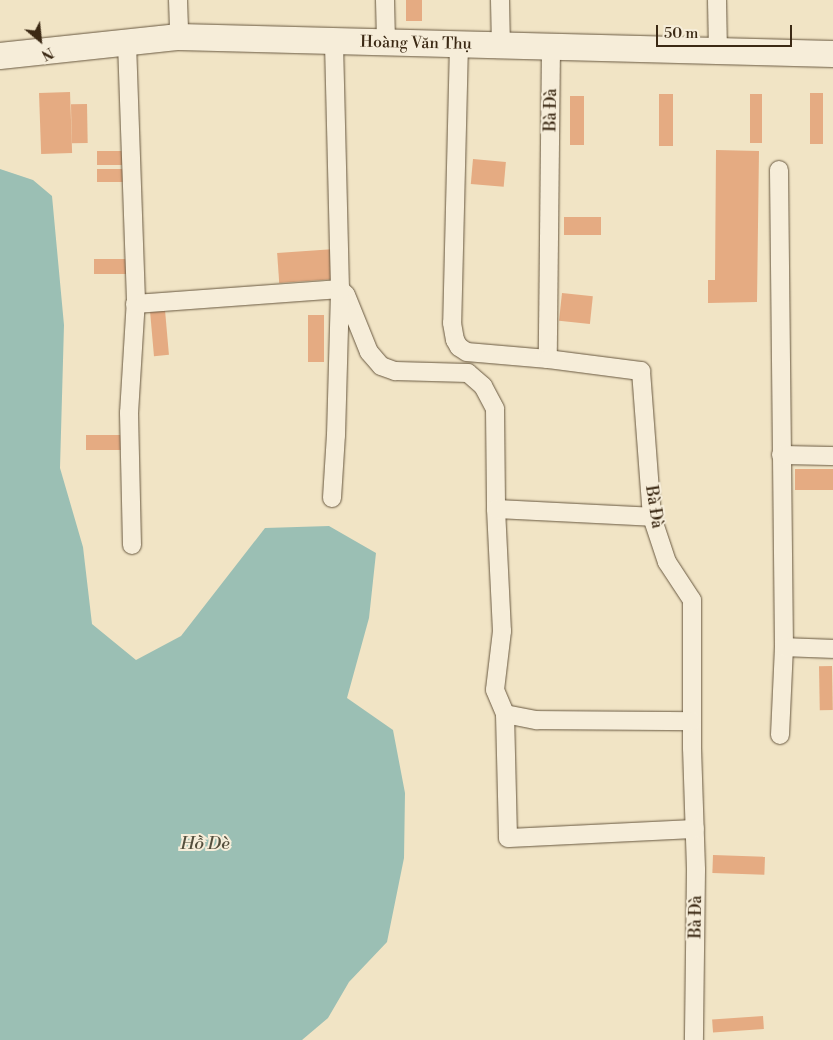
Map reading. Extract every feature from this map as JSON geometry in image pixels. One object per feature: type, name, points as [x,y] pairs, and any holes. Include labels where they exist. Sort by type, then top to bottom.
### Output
[{"type":"main road","name":"Hoàng Văn Thụ","points":[[0,56],[179,37],[833,54]]},
{"type":"street","points":[[178,0],[179,37]]},
{"type":"street","points":[[385,0],[386,42]]},
{"type":"street","points":[[500,0],[501,46]]},
{"type":"street","points":[[717,0],[718,51]]},
{"type":"street","points":[[332,498],[336,435],[340,289],[334,41]]},
{"type":"street","points":[[127,42],[135,304],[129,413],[132,545]]},
{"type":"street","points":[[459,44],[452,323],[455,340],[459,346],[468,352],[476,354],[548,360]]},
{"type":"street","name":"Bà Đà","points":[[551,47],[548,360],[641,371],[652,517],[667,562],[692,600],[692,721],[695,829],[694,1040]]},
{"type":"street","points":[[779,170],[784,646],[780,735]]},
{"type":"street","points":[[135,304],[340,289],[346,295],[370,352],[381,366],[395,371],[468,373],[484,386],[495,409],[496,509],[502,631],[495,690],[505,714],[508,838],[695,829]]},
{"type":"street","points":[[468,373],[476,354]]},
{"type":"street","points":[[781,455],[833,456]]},
{"type":"street","points":[[496,509],[652,517]]},
{"type":"street","points":[[784,646],[833,649]]},
{"type":"street","points":[[505,714],[537,720],[692,721]]},
{"type":"water","name":"Hồ Dè","points":[[0,169],[33,180],[52,196],[64,325],[60,468],[83,547],[92,624],[136,660],[181,636],[265,528],[329,526],[376,553],[369,618],[347,698],[393,730],[405,793],[404,858],[387,942],[349,982],[328,1018],[302,1040],[0,1040]]},
{"type":"building","points":[[406,0],[422,0],[422,21],[406,21]]},
{"type":"building","points":[[70,92],[72,153],[41,154],[39,93]]},
{"type":"building","points":[[810,93],[823,93],[823,144],[810,144]]},
{"type":"building","points":[[659,94],[673,94],[673,146],[659,146]]},
{"type":"building","points":[[750,94],[762,94],[762,143],[750,143]]},
{"type":"building","points":[[570,96],[584,96],[584,145],[570,145]]},
{"type":"building","points":[[71,104],[87,104],[88,143],[72,143]]},
{"type":"building","points":[[716,150],[759,151],[757,302],[708,303],[708,280],[715,280]]},
{"type":"building","points":[[97,151],[126,151],[126,165],[97,165]]},
{"type":"building","points":[[473,159],[506,162],[504,187],[471,184]]},
{"type":"building","points":[[97,169],[125,169],[125,182],[97,182]]},
{"type":"building","points":[[564,217],[601,217],[601,235],[564,235]]},
{"type":"building","points":[[335,249],[337,279],[279,283],[277,253]]},
{"type":"building","points":[[94,259],[128,259],[128,274],[94,274]]},
{"type":"building","points":[[562,293],[593,296],[590,324],[559,321]]},
{"type":"building","points":[[165,310],[169,355],[154,356],[150,311]]},
{"type":"building","points":[[308,315],[324,315],[324,362],[308,362]]},
{"type":"building","points":[[86,435],[127,435],[127,450],[86,450]]},
{"type":"building","points":[[795,469],[833,469],[833,490],[795,490]]},
{"type":"building","points":[[819,666],[832,666],[833,710],[820,710]]},
{"type":"building","points":[[713,855],[765,857],[764,875],[712,873]]},
{"type":"building","points":[[763,1016],[764,1029],[713,1033],[712,1020]]}]
